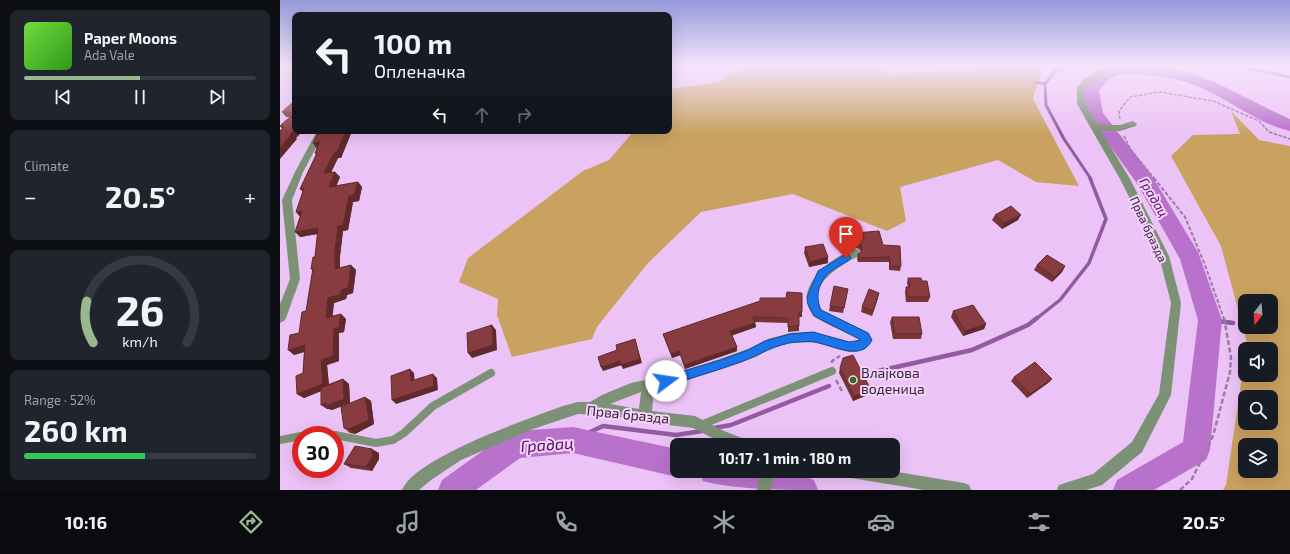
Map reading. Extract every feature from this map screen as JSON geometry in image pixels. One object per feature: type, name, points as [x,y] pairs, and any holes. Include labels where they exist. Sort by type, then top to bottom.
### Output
[{"type":"street","name":"Прва бразда","points":[[1064,490],[1096,480],[1137,447],[1165,395],[1176,304],[1164,256],[1125,180],[1081,104],[1080,90],[1082,88]]},
{"type":"street","points":[[1096,128],[1120,128],[1133,124]]},
{"type":"street","points":[[280,318],[295,279],[287,200],[299,172],[319,134]]},
{"type":"street","points":[[592,408],[606,399],[631,389],[679,378],[714,367],[752,353],[768,344],[790,338],[813,337],[849,347],[860,346],[866,340],[865,336],[818,313],[814,309],[812,297],[821,274],[837,262],[855,253]]},
{"type":"street","points":[[645,416],[648,385]]},
{"type":"street","name":"Прва бразда","points":[[408,490],[426,475],[456,455],[563,412],[592,408],[685,420],[702,425],[725,438]]},
{"type":"street","points":[[764,490],[767,478]]},
{"type":"street","points":[[895,478],[964,490]]},
{"type":"lane","points":[[344,437],[376,443],[394,440],[404,433],[433,406],[491,372]]},
{"type":"lane","points":[[702,425],[832,372]]},
{"type":"lane","points":[[280,440],[292,438]]},
{"type":"path","points":[[1180,490],[1192,479],[1213,436],[1230,372],[1231,357],[1225,322],[1205,265],[1185,216],[1131,150],[1120,128],[1119,111],[1130,96],[1160,92],[1196,97],[1213,101],[1259,122],[1269,132],[1290,139]]},
{"type":"path","points":[[832,372],[843,393]]},
{"type":"shaded area","points":[[1036,88],[1033,99],[1079,186],[1036,182],[998,160],[900,187],[906,221],[887,231],[793,194],[701,212],[648,263],[597,327],[592,339],[512,357],[497,315],[498,299],[459,282],[468,258],[583,171],[609,160],[631,134],[672,134],[672,89]]},
{"type":"shaded area","points":[[1231,111],[1259,140],[1290,146],[1290,490],[1223,490],[1226,485],[1238,404],[1238,430],[1278,430],[1278,390],[1240,390],[1241,382],[1278,382],[1278,342],[1247,342],[1245,334],[1278,334],[1278,294],[1238,294],[1238,309],[1221,246],[1171,156],[1193,135],[1240,134]]},
{"type":"building","points":[[292,103],[292,113],[282,112]]},
{"type":"building","points":[[290,117],[292,117],[292,132],[290,134],[292,134],[280,148],[280,131],[284,127],[280,126]]},
{"type":"building","points":[[318,134],[345,134],[337,152],[334,153],[324,173],[335,172],[329,187],[358,182],[354,195],[349,196],[343,225],[338,226],[335,251],[335,269],[351,265],[348,288],[341,290],[341,294],[328,298],[326,318],[341,314],[339,327],[334,329],[333,356],[321,360],[323,384],[297,394],[296,376],[303,373],[305,345],[288,350],[290,335],[299,333],[302,312],[306,311],[318,228],[295,232],[302,211],[296,212],[304,188],[300,189],[317,153],[315,153],[320,142],[313,143]]},
{"type":"building","points":[[1011,206],[1021,215],[1004,223],[995,215]]},
{"type":"building","points":[[879,231],[883,245],[900,246],[901,266],[890,266],[890,257],[859,258],[858,254],[861,252],[862,248],[860,244],[856,243],[855,233]]},
{"type":"building","points":[[823,244],[828,257],[810,262],[805,247]]},
{"type":"building","points":[[1047,255],[1065,266],[1055,277],[1037,265]]},
{"type":"building","points":[[908,278],[921,278],[922,281],[927,281],[930,297],[908,297],[906,287],[910,287]]},
{"type":"building","points":[[834,286],[848,289],[844,308],[830,306]]},
{"type":"building","points":[[869,289],[879,293],[873,311],[862,307]]},
{"type":"building","points":[[787,292],[802,293],[802,312],[799,312],[799,326],[788,327],[788,318],[753,317],[755,323],[730,331],[737,347],[684,365],[679,351],[671,354],[663,334],[760,301],[760,298],[786,298]]},
{"type":"building","points":[[973,305],[986,324],[965,331],[953,311]]},
{"type":"building","points":[[892,317],[919,317],[922,334],[895,334]]},
{"type":"building","points":[[492,325],[493,345],[468,353],[467,333]]},
{"type":"building","points":[[635,339],[640,359],[621,365],[620,361],[601,367],[598,357],[617,350],[616,345]]},
{"type":"building","name":"Влајкова воденица","points":[[853,355],[871,390],[854,396],[840,368],[843,358]]},
{"type":"building","points":[[1035,362],[1052,379],[1030,394],[1014,377]]},
{"type":"building","points":[[410,369],[411,381],[433,374],[434,386],[392,400],[391,376]]},
{"type":"building","points":[[343,379],[344,399],[326,406],[326,403],[321,405],[321,388]]},
{"type":"building","points":[[365,397],[369,420],[349,429],[344,428],[341,407]]},
{"type":"building","points":[[355,446],[372,449],[373,455],[366,467],[344,464]]},
{"type":"waterway","points":[[1045,88],[1046,105],[1064,139],[1091,179]]},
{"type":"waterway","name":"Градац","points":[[1093,88],[1091,91],[1095,114],[1145,181],[1190,258],[1210,320],[1196,450],[1127,490]]},
{"type":"waterway","name":"Градац","points":[[1213,88],[1256,111],[1290,126]]},
{"type":"waterway","points":[[1036,319],[1060,300],[1089,263],[1106,219],[1090,178]]},
{"type":"waterway","points":[[865,374],[972,350],[1028,325],[1037,318]]},
{"type":"waterway","points":[[1210,320],[1233,323]]},
{"type":"waterway","points":[[714,428],[731,425],[829,386]]},
{"type":"waterway","points":[[573,440],[603,426],[676,435],[702,431]]},
{"type":"waterway","name":"Градац","points":[[452,490],[515,445],[573,440],[670,461]]},
{"type":"waterway","name":"Градац","points":[[747,478],[804,490]]},
{"type":"place","name":"Влајкова воденица","points":[[853,380]]},
{"type":"route","points":[[666,381],[721,364],[752,353],[768,344],[790,338],[813,337],[849,347],[860,346],[865,343],[865,336],[831,320],[814,309],[812,297],[821,274],[837,262],[846,258]]}]
